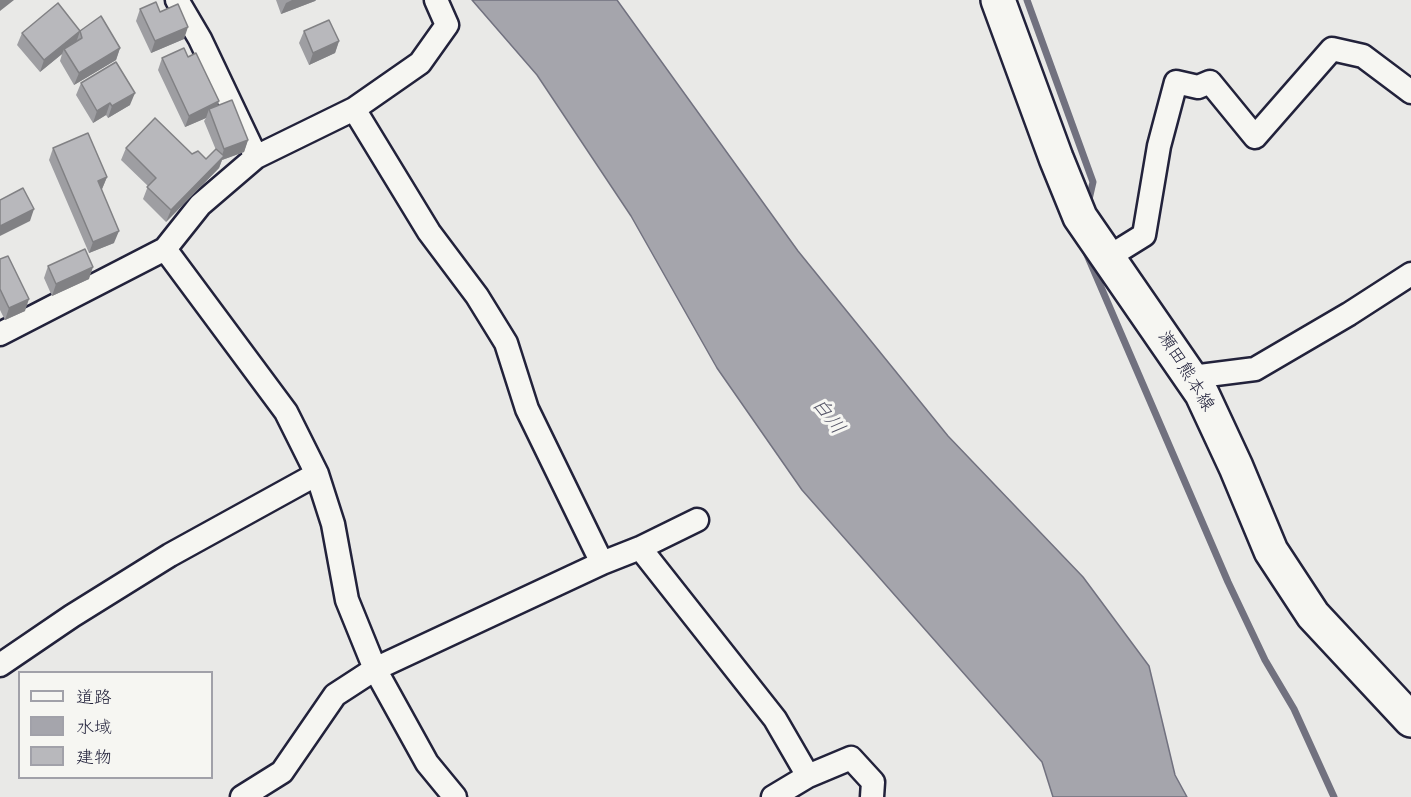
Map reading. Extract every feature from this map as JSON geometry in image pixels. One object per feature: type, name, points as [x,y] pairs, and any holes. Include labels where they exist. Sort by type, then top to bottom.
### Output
[{"type":"main road","name":"瀬田熊本線","points":[[998,0],[1080,217],[1192,377],[1207,405],[1271,551],[1313,615],[1411,720]]},
{"type":"street","points":[[177,0],[200,39],[256,157]]},
{"type":"street","points":[[0,334],[165,249],[200,205],[256,157],[354,109],[420,63],[447,25],[436,0]]},
{"type":"street","points":[[1107,258],[1144,235],[1159,146],[1176,82],[1198,87],[1210,82],[1255,137],[1332,50],[1363,56],[1411,92]]},
{"type":"street","points":[[354,109],[429,232],[477,296],[506,343],[526,409],[602,563]]},
{"type":"street","points":[[165,249],[286,412],[316,474],[333,524],[347,600],[375,669],[427,763],[455,797]]},
{"type":"street","points":[[1192,377],[1255,369],[1349,314],[1411,274]]},
{"type":"street","points":[[0,665],[72,615],[170,555],[316,474]]},
{"type":"street","points":[[242,797],[282,772],[335,695],[375,669],[697,520]]},
{"type":"street","points":[[640,548],[774,719],[808,776]]},
{"type":"street","points":[[773,797],[808,776],[851,758],[873,782],[872,797]]},
{"type":"water","name":"白川","points":[[472,0],[617,0],[798,251],[948,436],[1083,577],[1149,666],[1175,775],[1187,797],[1053,797],[1042,762],[802,490],[717,368],[631,216],[537,75]]},
{"type":"building","points":[[156,2],[160,12],[178,4],[188,27],[155,41],[140,9]]},
{"type":"building","points":[[58,3],[80,31],[44,60],[22,33]]},
{"type":"building","points":[[101,16],[120,48],[79,73],[64,49],[82,38],[80,31]]},
{"type":"building","points":[[329,20],[339,41],[313,53],[304,31]]},
{"type":"building","points":[[184,48],[188,57],[196,53],[219,101],[189,116],[162,58]]},
{"type":"building","points":[[116,62],[135,93],[112,106],[110,103],[97,111],[81,83]]},
{"type":"building","points":[[232,100],[248,140],[224,149],[209,109]]},
{"type":"building","points":[[155,118],[192,154],[198,151],[206,159],[216,149],[224,156],[171,210],[147,187],[156,178],[126,148]]},
{"type":"building","points":[[88,133],[107,177],[98,181],[119,231],[93,242],[53,148]]},
{"type":"building","points":[[23,188],[34,209],[0,226],[0,200]]},
{"type":"building","points":[[85,249],[93,267],[56,284],[48,266]]},
{"type":"building","points":[[8,256],[29,299],[9,308],[0,289],[0,259]]},
{"type":"waterway","points":[[1027,0],[1093,182],[1088,204]]},
{"type":"waterway","points":[[1085,250],[1228,582],[1265,660],[1294,709],[1334,797]]}]
